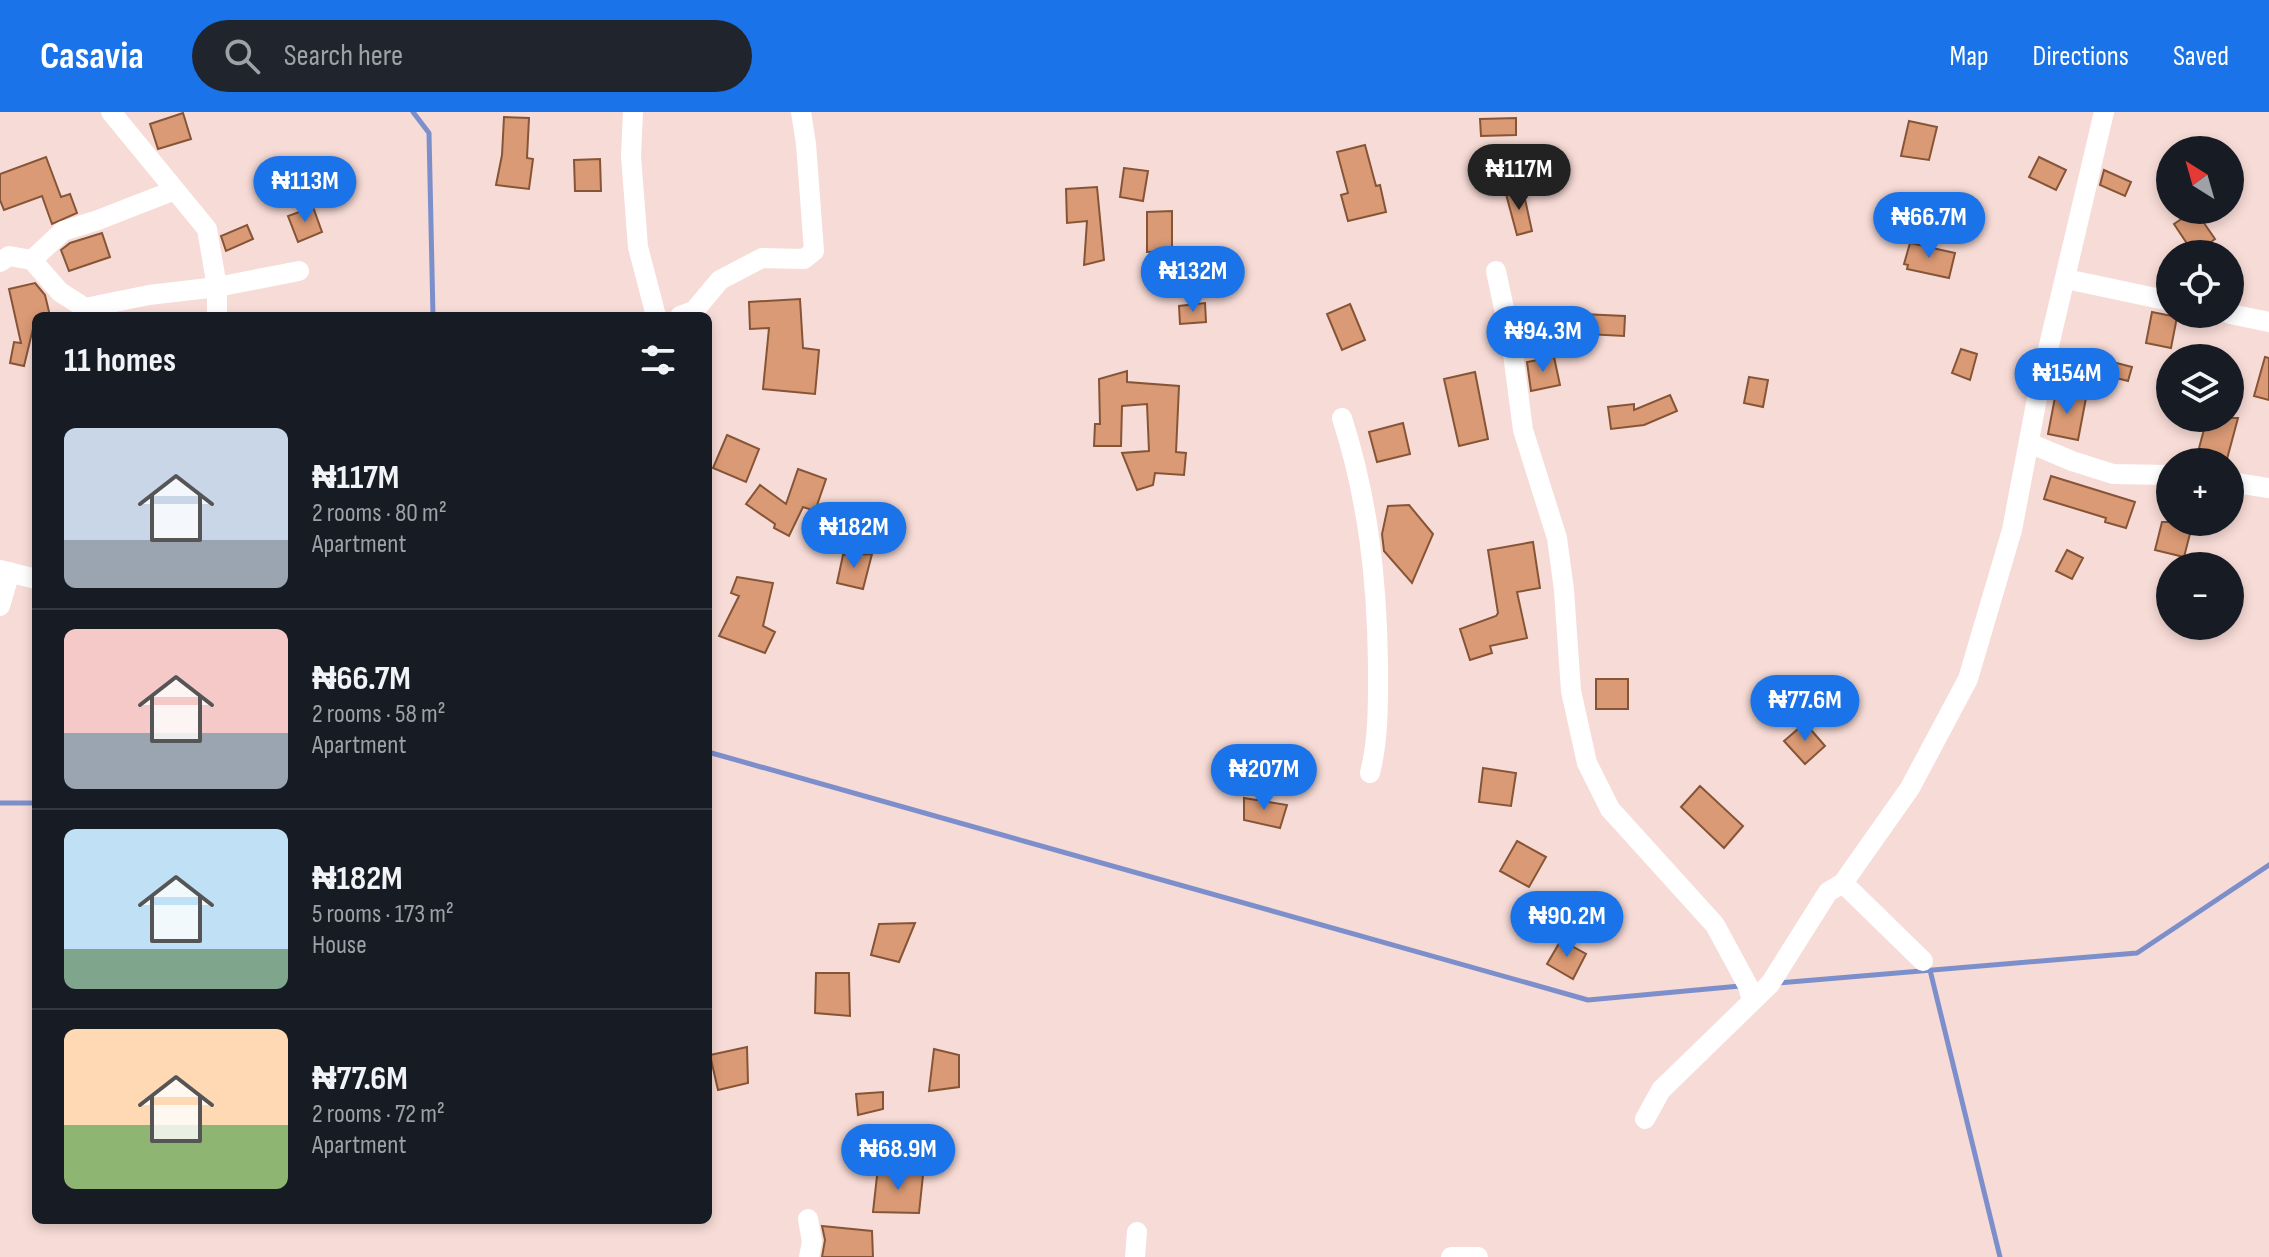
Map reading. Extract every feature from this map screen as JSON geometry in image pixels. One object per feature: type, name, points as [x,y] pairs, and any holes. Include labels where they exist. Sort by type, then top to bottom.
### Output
[{"type":"street","points":[[111,112],[207,229],[217,287],[217,312]]},
{"type":"street","points":[[633,112],[631,156],[638,247],[655,312]]},
{"type":"street","points":[[691,312],[720,280],[762,258],[804,259],[814,251],[801,112]]},
{"type":"street","points":[[1645,1119],[1661,1090],[1770,984],[1828,892],[1843,883],[1910,788],[1968,679],[2012,530],[2104,112]]},
{"type":"street","points":[[32,260],[63,231],[175,190]]},
{"type":"street","points":[[0,262],[9,256],[32,260],[60,292],[85,308],[299,271]]},
{"type":"street","points":[[1496,271],[1512,346],[1523,430],[1557,538],[1571,691],[1587,763],[1610,809],[1715,925],[1748,986],[1752,1001]]},
{"type":"street","points":[[2066,279],[2156,298]]},
{"type":"street","points":[[2244,317],[2269,322]]},
{"type":"street","points":[[1342,418],[1363,494],[1377,595],[1379,715],[1370,773]]},
{"type":"street","points":[[2029,443],[2113,474],[2156,475]]},
{"type":"street","points":[[2244,484],[2269,488]]},
{"type":"street","points":[[0,606],[5,571],[32,578]]},
{"type":"street","points":[[1843,883],[1923,961]]},
{"type":"street","points":[[808,1219],[812,1242],[809,1257]]},
{"type":"street","points":[[1135,1257],[1137,1232]]},
{"type":"street","points":[[1451,1257],[1478,1257]]},
{"type":"building","points":[[183,113],[191,139],[158,149],[150,124]]},
{"type":"building","points":[[504,117],[529,118],[527,158],[533,159],[529,189],[496,185],[502,155]]},
{"type":"building","points":[[1516,118],[1516,135],[1481,136],[1480,119]]},
{"type":"building","points":[[1909,121],[1937,127],[1929,160],[1901,156]]},
{"type":"building","points":[[1365,145],[1386,212],[1348,221],[1341,195],[1348,193],[1337,152]]},
{"type":"building","points":[[46,157],[61,197],[70,194],[77,213],[52,224],[42,196],[4,210],[0,200],[0,174]]},
{"type":"building","points":[[2039,157],[2066,170],[2056,190],[2029,177]]},
{"type":"building","points":[[600,159],[601,191],[575,191],[574,160]]},
{"type":"building","points":[[1124,168],[1148,171],[1143,201],[1120,197]]},
{"type":"building","points":[[2104,170],[2131,182],[2125,196],[2100,185]]},
{"type":"building","points":[[1097,187],[1104,260],[1084,265],[1087,221],[1067,223],[1066,189]]},
{"type":"building","points":[[1523,190],[1532,231],[1517,235],[1506,194]]},
{"type":"building","points":[[313,207],[322,232],[298,242],[288,216]]},
{"type":"building","points":[[1172,211],[1172,251],[1147,252],[1147,212]]},
{"type":"building","points":[[2174,224],[2205,224],[2215,239],[2214,240],[2185,240]]},
{"type":"building","points":[[247,225],[253,239],[226,251],[221,236]]},
{"type":"building","points":[[102,233],[110,257],[69,271],[61,250],[70,243]]},
{"type":"building","points":[[1910,243],[1955,253],[1949,278],[1907,269],[1908,265],[1904,264]]},
{"type":"building","points":[[35,283],[45,295],[49,312],[32,312],[32,333],[24,366],[10,363],[14,342],[21,343],[9,289]]},
{"type":"building","points":[[800,299],[803,348],[819,350],[815,394],[763,389],[769,328],[750,329],[749,302]]},
{"type":"building","points":[[1205,303],[1206,322],[1180,324],[1179,306]]},
{"type":"building","points":[[1350,304],[1365,340],[1342,350],[1327,314]]},
{"type":"building","points":[[2152,312],[2156,313],[2156,328],[2175,328],[2172,344],[2146,343]]},
{"type":"building","points":[[1544,316],[1625,316],[1624,336],[1586,334],[1587,341],[1545,344]]},
{"type":"building","points":[[1961,349],[1977,354],[1970,380],[1952,373]]},
{"type":"building","points":[[1554,357],[1560,385],[1531,391],[1527,362]]},
{"type":"building","points":[[2265,357],[2269,358],[2269,400],[2254,396]]},
{"type":"building","points":[[2101,359],[2132,367],[2128,381],[2097,373]]},
{"type":"building","points":[[1127,371],[1127,382],[1179,386],[1176,452],[1186,453],[1184,475],[1155,473],[1153,485],[1137,490],[1122,453],[1149,451],[1147,404],[1122,406],[1121,446],[1094,446],[1095,424],[1100,424],[1099,379]]},
{"type":"building","points":[[1475,372],[1488,439],[1459,446],[1444,379]]},
{"type":"building","points":[[1749,377],[1768,380],[1763,407],[1744,403]]},
{"type":"building","points":[[2056,392],[2086,398],[2078,440],[2048,434]]},
{"type":"building","points":[[1670,395],[1677,411],[1644,425],[1611,429],[1608,407],[1634,404],[1634,410]]},
{"type":"building","points":[[1403,423],[1410,454],[1377,462],[1369,432]]},
{"type":"building","points":[[2203,432],[2234,432],[2230,448],[2199,448]]},
{"type":"building","points":[[727,435],[759,449],[746,482],[713,468]]},
{"type":"building","points":[[798,469],[826,479],[815,511],[803,507],[789,536],[774,528],[775,524],[746,504],[760,485],[786,504]]},
{"type":"building","points":[[2051,476],[2135,502],[2126,528],[2105,522],[2106,518],[2044,499]]},
{"type":"building","points":[[1409,505],[1433,534],[1412,583],[1384,551],[1382,534],[1388,506]]},
{"type":"building","points":[[2158,536],[2189,536],[2185,552],[2155,550]]},
{"type":"building","points":[[1533,542],[1540,588],[1517,592],[1527,638],[1490,646],[1492,653],[1470,660],[1460,629],[1498,613],[1488,550]]},
{"type":"building","points":[[2067,550],[2083,558],[2072,579],[2056,571]]},
{"type":"building","points":[[872,554],[863,589],[837,583],[843,555]]},
{"type":"building","points":[[737,577],[773,583],[763,626],[775,632],[765,653],[719,636],[739,596],[731,593]]},
{"type":"building","points":[[1596,679],[1628,679],[1628,709],[1596,709]]},
{"type":"building","points":[[1805,723],[1825,746],[1805,764],[1784,741]]},
{"type":"building","points":[[1483,768],[1516,773],[1511,806],[1479,802]]},
{"type":"building","points":[[1700,786],[1743,826],[1724,848],[1681,807]]},
{"type":"building","points":[[1244,798],[1287,805],[1280,828],[1244,820]]},
{"type":"building","points":[[1517,841],[1546,857],[1529,887],[1500,871]]},
{"type":"building","points":[[915,923],[899,962],[871,955],[879,924]]},
{"type":"building","points":[[1561,940],[1586,954],[1573,979],[1547,964]]},
{"type":"building","points":[[816,973],[849,973],[850,1016],[815,1013]]},
{"type":"building","points":[[747,1047],[748,1083],[718,1090],[712,1055]]},
{"type":"building","points":[[934,1049],[959,1055],[959,1087],[929,1091]]},
{"type":"building","points":[[883,1092],[883,1109],[858,1115],[856,1094]]},
{"type":"building","points":[[878,1167],[923,1175],[919,1213],[873,1212]]},
{"type":"building","points":[[822,1226],[872,1231],[873,1257],[822,1257],[825,1240]]},
{"type":"waterway","points":[[413,112],[429,133],[433,312]]},
{"type":"waterway","points":[[712,753],[1588,1000],[1740,986]]},
{"type":"waterway","points":[[0,803],[32,803]]},
{"type":"waterway","points":[[1778,983],[2137,953],[2269,865]]},
{"type":"waterway","points":[[1930,970],[2000,1257]]}]
